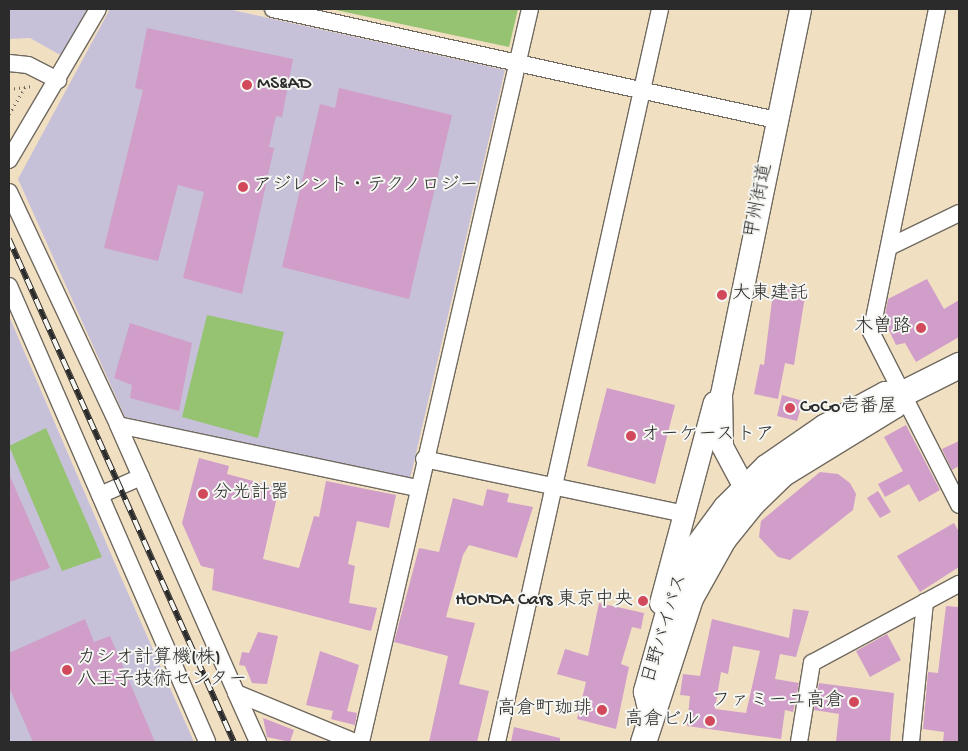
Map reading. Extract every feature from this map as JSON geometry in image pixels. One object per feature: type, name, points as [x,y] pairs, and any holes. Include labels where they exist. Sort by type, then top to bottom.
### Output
[{"type":"highway","name":"日野バイパス","points":[[650,708],[646,691],[673,594],[686,564],[747,495],[824,427],[885,394],[903,393],[959,365]]},
{"type":"highway","points":[[643,742],[650,708],[661,694],[690,598],[747,495]]},
{"type":"main road","name":"甲州街道","points":[[747,495],[722,446],[721,394],[800,9]]},
{"type":"main road","name":"甲州街道","points":[[651,672],[648,659],[710,405],[721,394]]},
{"type":"street","points":[[9,160],[58,80],[98,9]]},
{"type":"street","points":[[272,9],[643,88],[776,120]]},
{"type":"street","points":[[236,693],[352,741],[418,488],[530,9]]},
{"type":"street","points":[[497,742],[660,9]]},
{"type":"street","points":[[937,9],[871,332],[959,505]]},
{"type":"street","points":[[9,63],[28,66],[58,80]]},
{"type":"street","points":[[9,192],[118,425],[258,742]]},
{"type":"street","points":[[889,247],[959,213]]},
{"type":"street","points":[[9,286],[207,742]]},
{"type":"street","points":[[118,425],[418,488]]},
{"type":"street","points":[[424,459],[684,514]]},
{"type":"street","points":[[100,495],[141,477]]},
{"type":"street","points":[[799,742],[812,663],[959,584]]},
{"type":"street","points":[[912,742],[925,602]]},
{"type":"path","points":[[9,89],[33,86]]},
{"type":"path","points":[[9,114],[25,87]]},
{"type":"shaded area","points":[[9,9],[88,9],[62,56],[30,38],[9,39]]},
{"type":"shaded area","points":[[110,9],[228,9],[505,70],[410,479],[125,417],[18,179]]},
{"type":"shaded area","points":[[9,316],[120,575],[194,742],[9,742]]},
{"type":"green space","points":[[331,9],[518,9],[509,47]]},
{"type":"green space","points":[[207,315],[284,332],[258,438],[182,417]]},
{"type":"green space","points":[[46,428],[102,557],[62,571],[9,446]]},
{"type":"building","points":[[147,28],[293,59],[282,117],[276,116],[269,147],[274,148],[242,294],[183,278],[204,192],[178,185],[158,261],[104,248],[143,90],[135,88]]},
{"type":"building","points":[[339,88],[452,115],[409,299],[282,267],[320,104],[335,108]]},
{"type":"building","name":"木曽路","points":[[927,279],[944,309],[959,300],[959,337],[916,362],[905,343],[896,345],[884,320],[888,299]]},
{"type":"building","points":[[774,284],[806,290],[794,365],[785,363],[778,399],[754,394],[760,364],[764,365]]},
{"type":"building","points":[[130,323],[192,343],[179,411],[130,398],[132,385],[114,378]]},
{"type":"building","name":"オーケーストア","points":[[607,388],[675,405],[655,484],[587,466]]},
{"type":"building","name":"CoCo壱番屋","points":[[782,395],[803,401],[797,421],[777,416]]},
{"type":"building","points":[[906,425],[940,490],[919,502],[909,484],[885,497],[878,484],[903,471],[884,437]]},
{"type":"building","points":[[959,441],[959,466],[952,470],[942,449]]},
{"type":"building","points":[[199,458],[229,466],[227,474],[279,488],[263,559],[299,568],[314,516],[319,517],[326,481],[396,495],[389,528],[357,521],[348,564],[355,566],[349,603],[377,608],[371,631],[212,590],[214,569],[201,566],[182,523]]},
{"type":"building","points":[[820,472],[838,474],[850,483],[856,494],[853,510],[790,560],[778,557],[759,537],[761,521]]},
{"type":"building","points":[[9,474],[50,568],[9,582]]},
{"type":"building","points":[[487,489],[509,494],[507,502],[533,507],[517,558],[469,545],[463,555],[446,617],[475,623],[459,684],[489,691],[477,742],[429,742],[448,656],[394,642],[419,548],[439,552],[453,498],[483,506]]},
{"type":"building","points":[[878,491],[891,512],[880,518],[867,498]]},
{"type":"building","points":[[954,523],[959,532],[959,567],[920,592],[897,556]]},
{"type":"building","points":[[599,603],[644,613],[641,629],[632,627],[621,664],[629,667],[616,729],[577,719],[586,682],[557,674],[565,649],[588,656]]},
{"type":"building","points":[[946,606],[959,607],[959,742],[943,742],[944,732],[923,729],[928,672],[938,673]]},
{"type":"building","points":[[793,609],[809,611],[796,657],[780,654],[775,679],[799,683],[793,712],[785,710],[781,739],[687,726],[690,696],[680,695],[683,674],[700,676],[712,619],[789,638]],"holes":[[[733,646],[760,651],[746,713],[715,709],[721,672],[728,674]]]},
{"type":"building","name":"カシオ計算機(株) 八王子技術センター","points":[[85,619],[94,642],[110,636],[155,742],[33,742],[9,687],[9,653]]},
{"type":"building","points":[[258,632],[278,636],[267,684],[252,683],[245,666],[239,665],[242,652],[249,653]]},
{"type":"building","points":[[887,634],[901,660],[870,677],[856,651]]},
{"type":"building","points":[[320,651],[359,665],[347,711],[357,713],[355,725],[331,719],[333,711],[306,705]]},
{"type":"building","name":"ファミーユ高倉","points":[[819,683],[894,693],[890,742],[836,742],[839,714],[814,710]]},
{"type":"building","points":[[263,718],[294,730],[290,742],[267,737]]},
{"type":"building","points":[[514,727],[560,738],[560,742],[511,742]]},
{"type":"railway","points":[[9,239],[234,742]]},
{"type":"place","name":"MS&AD","points":[[247,85]]},
{"type":"place","name":"アジレント・テクノロジー","points":[[243,187]]},
{"type":"place","name":"大東建託","points":[[722,295]]},
{"type":"place","name":"木曽路","points":[[921,328]]},
{"type":"place","name":"CoCo壱番屋","points":[[790,408]]},
{"type":"place","name":"オーケーストア","points":[[631,436]]},
{"type":"place","name":"分光計器","points":[[203,494]]},
{"type":"place","name":"HONDA Cars 東京中央","points":[[643,601]]},
{"type":"place","name":"カシオ計算機(株) 八王子技術センター","points":[[67,670]]},
{"type":"place","name":"ファミーユ高倉","points":[[854,702]]},
{"type":"place","name":"高倉町珈琲","points":[[602,710]]},
{"type":"place","name":"高倉ビル","points":[[710,721]]}]
